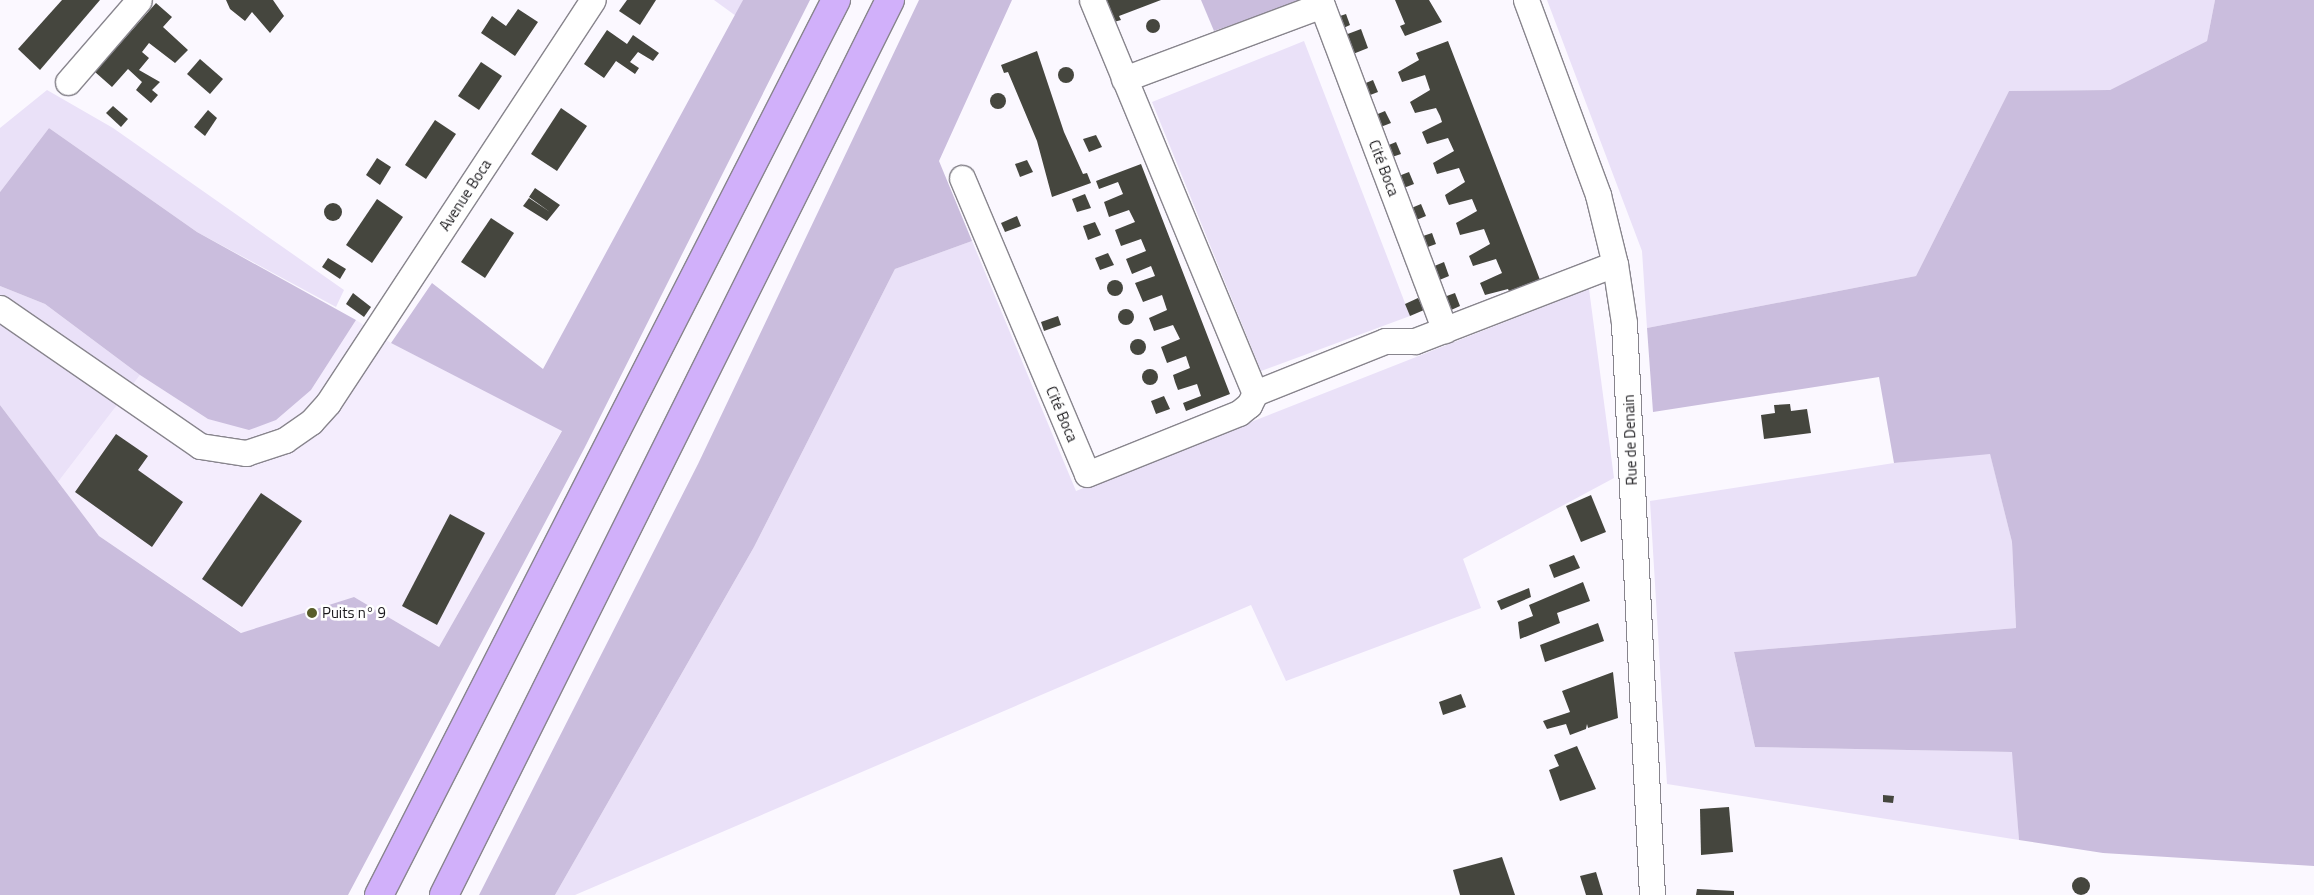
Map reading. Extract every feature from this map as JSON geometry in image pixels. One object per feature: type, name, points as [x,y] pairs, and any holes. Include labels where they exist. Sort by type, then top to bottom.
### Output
[{"type":"highway","points":[[379,895],[836,0]]},
{"type":"highway","points":[[444,895],[890,0]]},
{"type":"street","points":[[68,82],[139,0]]},
{"type":"street","name":"Avenue Boca","points":[[0,308],[184,436],[214,450],[246,453],[285,440],[311,422],[336,390],[593,0]]},
{"type":"street","points":[[1092,0],[1255,393],[1384,341],[1409,343],[1615,264]]},
{"type":"street","name":"Rue de Denain","points":[[1526,0],[1587,159],[1615,264],[1628,373],[1652,895]]},
{"type":"street","name":"Cité Boca","points":[[1124,80],[1321,3],[1445,330]]},
{"type":"street","name":"Cité Boca","points":[[962,178],[1087,474],[1239,413],[1249,405],[1255,393]]},
{"type":"shaded area","points":[[714,0],[743,0],[736,16]]},
{"type":"shaded area","points":[[743,0],[810,0],[585,447],[348,895],[0,895],[0,405],[99,536],[241,633],[354,597],[439,647],[562,431],[391,343],[432,283],[543,369]]},
{"type":"shaded area","points":[[919,0],[1012,0],[939,161],[972,241],[895,269],[754,547],[555,895],[479,895],[698,464]]},
{"type":"shaded area","points":[[1201,0],[1305,0],[1214,31]]},
{"type":"shaded area","points":[[1547,0],[2215,0],[2207,41],[2110,90],[2009,91],[1916,276],[1647,328],[1642,251]]},
{"type":"shaded area","points":[[2215,0],[2314,0],[2314,866],[2103,853],[2019,840],[2012,752],[1755,747],[1734,652],[2016,628],[2012,542],[1990,454],[1894,463],[1879,377],[1653,412],[1647,328],[1916,276],[2009,91],[2110,90],[2207,41]]},
{"type":"shaded area","points":[[1304,41],[1410,316],[1261,371],[1152,102]]},
{"type":"shaded area","points":[[47,90],[113,128],[344,290],[336,307],[197,232],[49,128],[0,192],[0,128]]},
{"type":"shaded area","points":[[49,128],[197,232],[356,320],[311,390],[276,420],[249,430],[208,419],[140,375],[45,304],[0,286],[0,192]]},
{"type":"shaded area","points":[[972,241],[1076,491],[1589,289],[1614,478],[1463,559],[1481,608],[1286,681],[1251,605],[575,895],[555,895],[754,547],[895,269]]},
{"type":"shaded area","points":[[0,286],[45,304],[140,375],[58,482],[0,405]]},
{"type":"shaded area","points":[[356,320],[391,343],[562,430],[439,647],[354,597],[242,633],[99,536],[58,482],[140,375],[208,419],[311,390]]},
{"type":"shaded area","points":[[1990,453],[2012,542],[2016,628],[1734,652],[1755,747],[2013,752],[2019,840],[1667,784],[1650,501],[1894,463]]},
{"type":"building","points":[[62,0],[100,0],[40,70],[18,49]]},
{"type":"building","points":[[226,0],[273,0],[284,16],[270,33],[252,12],[245,21],[230,9]]},
{"type":"building","points":[[627,0],[656,0],[640,25],[619,11]]},
{"type":"building","points":[[1105,0],[1161,0],[1119,16],[1121,20],[1114,22]]},
{"type":"building","points":[[1395,0],[1429,0],[1442,22],[1405,36],[1400,26],[1405,24]]},
{"type":"building","points":[[156,3],[172,17],[163,27],[188,50],[175,63],[149,43],[142,52],[149,58],[139,70],[160,82],[152,90],[158,95],[151,103],[136,90],[142,82],[128,69],[112,87],[95,72]]},
{"type":"building","points":[[518,9],[538,22],[515,56],[481,33],[492,16],[506,26]]},
{"type":"building","points":[[1346,14],[1350,25],[1339,30],[1334,18]]},
{"type":"building","points":[[1150,19],[1156,19],[1160,26],[1156,33],[1150,33],[1146,29],[1146,23]]},
{"type":"building","points":[[1361,29],[1368,48],[1353,54],[1345,35]]},
{"type":"building","points":[[607,30],[627,44],[633,35],[659,53],[653,61],[638,52],[630,62],[639,68],[635,74],[616,61],[604,78],[584,64]]},
{"type":"building","points":[[1448,41],[1542,285],[1511,296],[1508,289],[1485,295],[1480,283],[1502,273],[1496,259],[1473,266],[1469,256],[1490,244],[1484,229],[1460,235],[1456,223],[1477,211],[1472,199],[1449,205],[1447,201],[1445,195],[1465,182],[1459,168],[1437,174],[1433,163],[1454,151],[1448,138],[1427,144],[1422,132],[1442,122],[1440,116],[1436,108],[1415,113],[1410,102],[1430,90],[1425,75],[1402,82],[1398,72],[1419,60],[1416,53]]},
{"type":"building","points":[[1037,51],[1064,132],[1083,174],[1087,173],[1091,183],[1052,197],[1037,141],[1008,72],[1004,73],[1001,65]]},
{"type":"building","points":[[200,59],[223,79],[210,94],[187,74]]},
{"type":"building","points":[[481,62],[502,76],[479,110],[458,96]]},
{"type":"building","points":[[1066,67],[1074,75],[1066,83],[1058,75]]},
{"type":"building","points":[[1373,80],[1378,92],[1365,97],[1361,85]]},
{"type":"building","points":[[998,93],[1004,95],[1006,101],[1004,107],[998,109],[992,107],[990,101],[992,95]]},
{"type":"building","points":[[113,106],[128,119],[121,127],[106,113]]},
{"type":"building","points":[[561,108],[587,126],[557,171],[531,154]]},
{"type":"building","points":[[208,110],[217,118],[205,136],[194,127]]},
{"type":"building","points":[[1385,111],[1391,123],[1378,128],[1373,116]]},
{"type":"building","points":[[435,120],[456,134],[426,179],[405,165]]},
{"type":"building","points":[[1096,135],[1102,147],[1089,152],[1083,139]]},
{"type":"building","points":[[1396,142],[1401,154],[1389,158],[1384,147]]},
{"type":"building","points":[[377,158],[391,167],[380,185],[366,175]]},
{"type":"building","points":[[1027,160],[1033,172],[1020,177],[1015,164]]},
{"type":"building","points":[[1141,164],[1230,394],[1186,411],[1183,403],[1201,396],[1197,384],[1178,390],[1173,375],[1190,368],[1186,356],[1167,363],[1161,347],[1180,339],[1173,325],[1154,331],[1149,318],[1167,310],[1162,295],[1143,302],[1135,283],[1155,276],[1151,266],[1132,274],[1126,259],[1146,251],[1141,239],[1121,246],[1115,230],[1135,222],[1129,210],[1109,217],[1104,202],[1123,194],[1118,182],[1099,189],[1096,181]]},
{"type":"building","points":[[1409,172],[1414,184],[1401,189],[1396,177]]},
{"type":"building","points":[[535,188],[560,205],[547,221],[523,206],[529,198],[550,212],[529,197]]},
{"type":"building","points":[[1085,194],[1091,208],[1077,212],[1072,199]]},
{"type":"building","points":[[377,199],[403,217],[372,263],[346,245]]},
{"type":"building","points":[[333,203],[339,206],[342,212],[339,218],[333,221],[327,218],[324,212],[327,206]]},
{"type":"building","points":[[1421,204],[1426,216],[1414,221],[1409,209]]},
{"type":"building","points":[[1017,216],[1021,226],[1005,232],[1001,223]]},
{"type":"building","points":[[491,218],[514,233],[485,278],[461,262]]},
{"type":"building","points":[[1095,222],[1101,235],[1088,240],[1083,226]]},
{"type":"building","points":[[1432,233],[1436,244],[1425,248],[1420,237]]},
{"type":"building","points":[[1108,253],[1114,265],[1100,270],[1095,258]]},
{"type":"building","points":[[328,258],[346,269],[340,279],[322,267]]},
{"type":"building","points":[[1444,262],[1449,276],[1437,281],[1432,267]]},
{"type":"building","points":[[1115,280],[1121,282],[1123,288],[1121,294],[1115,296],[1109,294],[1107,288],[1109,282]]},
{"type":"building","points":[[353,293],[371,307],[364,317],[346,304]]},
{"type":"building","points":[[1455,293],[1460,306],[1449,311],[1444,297]]},
{"type":"building","points":[[1418,298],[1424,310],[1410,316],[1405,304]]},
{"type":"building","points":[[1126,309],[1132,311],[1134,317],[1132,323],[1126,325],[1120,323],[1118,317],[1120,311]]},
{"type":"building","points":[[1058,316],[1061,325],[1044,331],[1041,322]]},
{"type":"building","points":[[1138,339],[1144,341],[1146,347],[1144,353],[1138,355],[1132,353],[1130,347],[1132,341]]},
{"type":"building","points":[[1150,369],[1158,377],[1150,385],[1142,377]]},
{"type":"building","points":[[1164,396],[1170,409],[1156,414],[1151,401]]},
{"type":"building","points":[[1790,404],[1791,411],[1807,409],[1811,433],[1764,439],[1761,415],[1775,413],[1774,405]]},
{"type":"building","points":[[116,434],[148,456],[138,470],[183,502],[152,547],[75,492]]},
{"type":"building","points":[[261,493],[302,521],[242,607],[202,579]]},
{"type":"building","points":[[1591,495],[1606,532],[1581,542],[1566,506]]},
{"type":"building","points":[[450,514],[485,533],[437,625],[402,606]]},
{"type":"building","points":[[1574,555],[1580,568],[1554,578],[1549,565]]},
{"type":"building","points":[[1583,582],[1590,601],[1557,613],[1560,623],[1520,639],[1518,622],[1533,616],[1529,605]]},
{"type":"building","points":[[1529,588],[1531,597],[1501,610],[1497,601]]},
{"type":"building","points":[[1598,623],[1604,641],[1545,662],[1540,645]]},
{"type":"building","points":[[1613,672],[1618,718],[1588,728],[1587,724],[1586,729],[1570,735],[1566,724],[1547,729],[1543,721],[1570,712],[1562,691]]},
{"type":"building","points":[[1461,694],[1466,707],[1443,715],[1439,702]]},
{"type":"building","points":[[1577,746],[1596,789],[1560,801],[1549,770],[1559,766],[1554,755]]},
{"type":"building","points":[[1883,795],[1894,796],[1893,803],[1883,802]]},
{"type":"building","points":[[1729,807],[1733,852],[1701,855],[1700,809]]},
{"type":"building","points":[[1502,857],[1515,895],[1460,895],[1453,870]]},
{"type":"building","points":[[1596,872],[1603,895],[1586,895],[1580,876]]},
{"type":"building","points":[[2081,877],[2087,880],[2090,886],[2087,892],[2081,895],[2075,892],[2072,886],[2075,880]]},
{"type":"building","points":[[1697,889],[1734,891],[1734,895],[1696,895]]},
{"type":"place","name":"Puits n° 9","points":[[312,613]]}]
